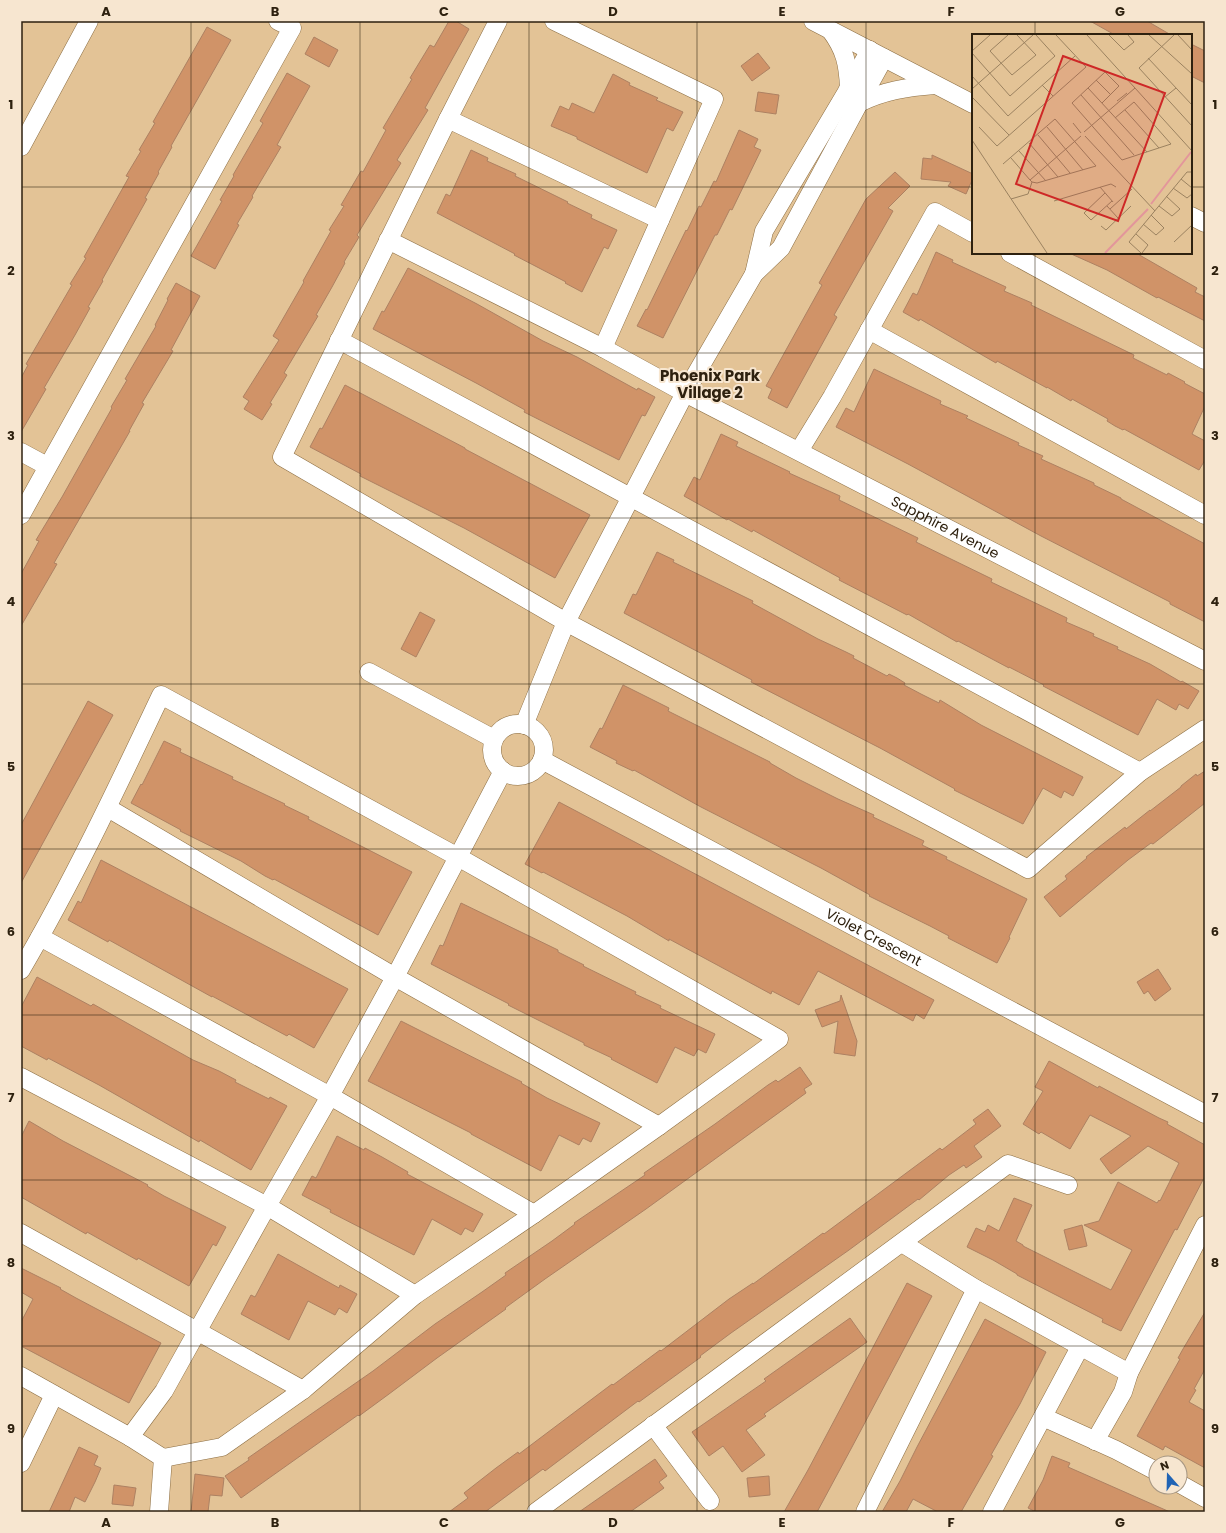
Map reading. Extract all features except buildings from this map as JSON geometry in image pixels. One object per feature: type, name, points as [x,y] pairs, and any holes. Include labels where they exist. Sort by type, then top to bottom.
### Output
[{"type":"street","points":[[21,147],[89,21]]},
{"type":"street","points":[[21,515],[292,28],[278,21]]},
{"type":"street","points":[[498,21],[388,240],[282,457],[566,622],[1028,869],[1140,772],[1205,729]]},
{"type":"street","points":[[554,21],[714,99],[603,348]]},
{"type":"street","points":[[813,21],[972,104]]},
{"type":"street","points":[[831,30],[844,52],[849,72],[849,88]]},
{"type":"street","points":[[754,274],[764,231],[849,88],[877,54]]},
{"type":"street","points":[[524,725],[566,622],[685,393],[754,274],[781,248],[858,103],[877,54]]},
{"type":"street","points":[[858,103],[873,96],[893,90],[935,85]]},
{"type":"street","points":[[448,119],[660,220]]},
{"type":"street","points":[[799,451],[832,397],[934,212],[972,232]]},
{"type":"street","points":[[1192,216],[1205,223]]},
{"type":"street","name":"Sapphire Avenue","points":[[388,240],[603,348],[685,393],[1205,660]]},
{"type":"street","points":[[1012,254],[1205,360]]},
{"type":"street","points":[[869,330],[1205,515]]},
{"type":"street","points":[[339,340],[1140,772]]},
{"type":"street","points":[[21,452],[47,466]]},
{"type":"street","points":[[370,672],[494,740]]},
{"type":"street","points":[[21,970],[108,808],[161,695],[458,857],[779,1039],[534,1214],[415,1295],[303,1390],[222,1447],[163,1458],[130,1437],[21,1376]]},
{"type":"street","points":[[515,724],[524,725],[532,728],[538,734],[544,751],[542,760],[536,768],[520,775],[511,775],[503,771],[497,765],[491,748],[499,732],[506,727],[515,724]]},
{"type":"street","name":"Violet Crescent","points":[[542,760],[1205,1114]]},
{"type":"street","points":[[130,1437],[164,1391],[266,1206],[330,1096],[395,977],[503,771]]},
{"type":"street","points":[[108,808],[395,977],[659,1126]]},
{"type":"street","points":[[40,937],[330,1096],[534,1214]]},
{"type":"street","points":[[21,1077],[266,1206],[415,1295]]},
{"type":"street","points":[[546,1509],[653,1426],[1008,1164],[1068,1184]]},
{"type":"street","points":[[1095,1441],[1123,1392],[1129,1374],[1205,1225]]},
{"type":"street","points":[[21,1233],[303,1390]]},
{"type":"street","points":[[902,1243],[976,1288],[1129,1374]]},
{"type":"street","points":[[864,1512],[976,1288]]},
{"type":"street","points":[[992,1512],[1080,1347]]},
{"type":"street","points":[[21,1463],[54,1395]]},
{"type":"street","points":[[1043,1417],[1116,1450],[1148,1467]]},
{"type":"street","points":[[653,1426],[710,1501]]},
{"type":"street","points":[[159,1512],[163,1458]]},
{"type":"street","points":[[1188,1488],[1205,1498]]},
{"type":"district","name":"Phoenix Park Village 2","points":[[710,384]]}]
